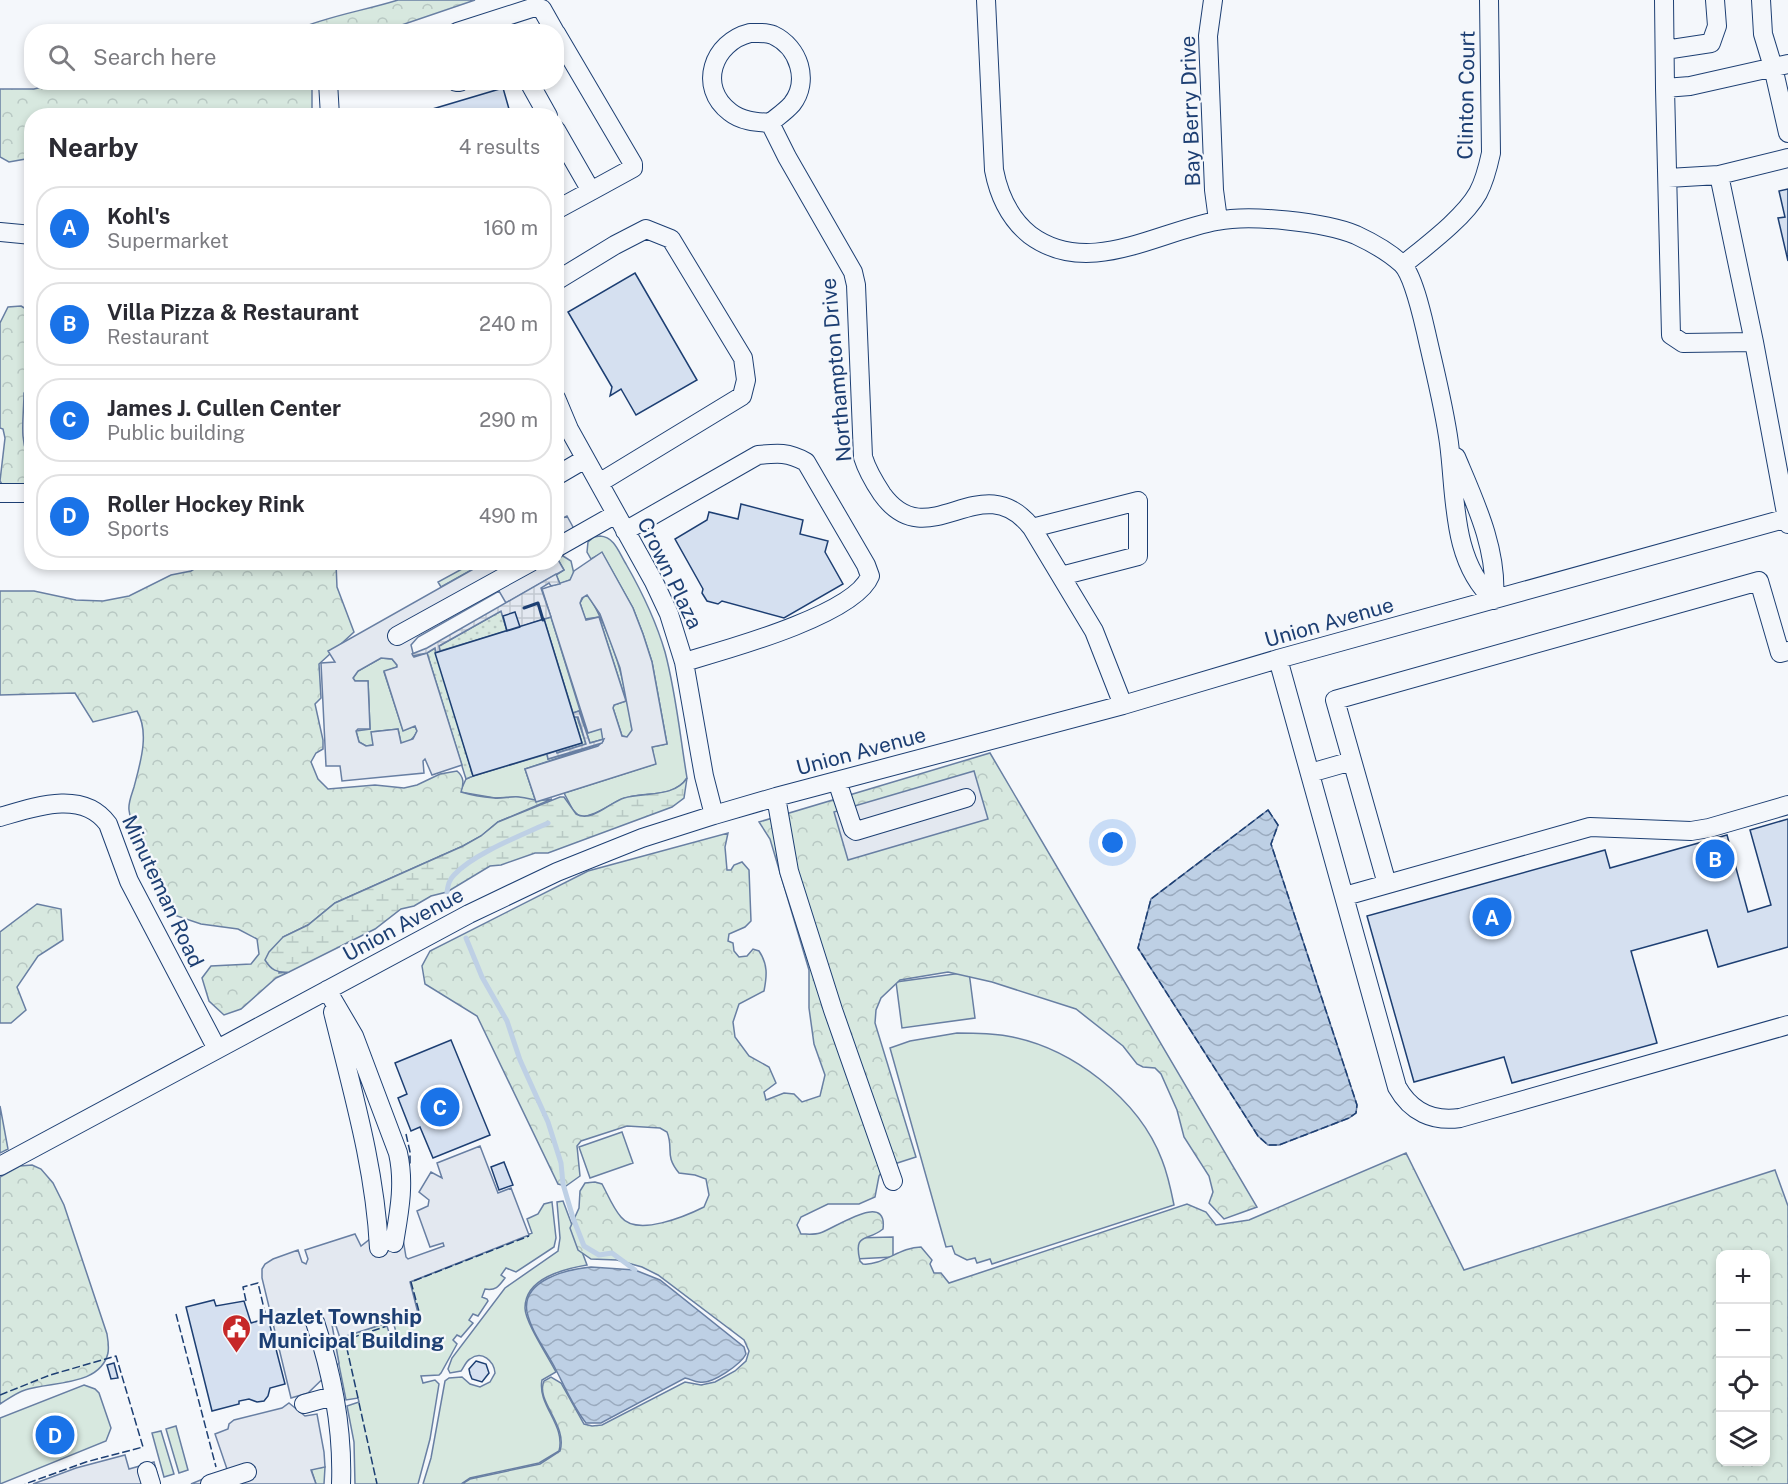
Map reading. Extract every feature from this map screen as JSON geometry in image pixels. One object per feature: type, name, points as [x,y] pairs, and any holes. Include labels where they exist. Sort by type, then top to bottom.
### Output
[{"type":"street","points":[[986,0],[994,170],[1002,201],[1022,228],[1038,241],[1075,254],[1096,254],[1218,220],[1267,219],[1332,228],[1354,235],[1372,243],[1403,265],[1421,309],[1449,442],[1454,509],[1469,570],[1482,589],[1494,600]]},
{"type":"street","name":"Bay Berry Drive","points":[[1212,0],[1208,36],[1214,190],[1218,220]]},
{"type":"street","name":"Clinton Court","points":[[1403,265],[1465,211],[1478,194],[1487,173],[1491,153],[1489,0]]},
{"type":"street","points":[[1664,0],[1671,334],[1683,343],[1754,342]]},
{"type":"street","points":[[1665,51],[1711,43],[1717,26],[1715,0]]},
{"type":"street","points":[[1761,0],[1763,34],[1781,66],[1788,133]]},
{"type":"street","points":[[482,24],[535,7],[542,9],[551,24]]},
{"type":"street","points":[[757,33],[773,35],[786,43],[795,55],[800,68],[801,83],[792,104],[770,123],[743,119],[730,112],[720,101],[713,88],[712,73],[716,58],[724,46],[741,35],[757,33]]},
{"type":"street","points":[[564,46],[633,164],[633,168],[564,206]]},
{"type":"street","points":[[1665,88],[1690,86],[1781,66]]},
{"type":"street","points":[[328,90],[330,108]]},
{"type":"street","points":[[534,90],[544,108]]},
{"type":"street","name":"Northampton Drive","points":[[770,123],[853,272],[856,285],[863,457],[876,485],[891,507],[916,519],[930,518],[982,503],[997,504],[1022,515],[1094,631],[1123,705]]},
{"type":"street","points":[[564,144],[591,191]]},
{"type":"street","points":[[1668,178],[1719,175],[1788,158]]},
{"type":"street","points":[[1719,175],[1788,520]]},
{"type":"street","points":[[564,276],[646,229],[671,239],[743,358],[746,380],[742,396],[599,483]]},
{"type":"street","points":[[0,232],[24,234]]},
{"type":"street","name":"Crown Plaza","points":[[564,417],[654,582],[669,614],[684,662],[704,776],[714,815]]},
{"type":"street","points":[[626,531],[758,455],[786,454],[807,462],[866,565],[870,576],[866,586],[846,602],[770,637],[684,662]]},
{"type":"street","points":[[564,471],[585,459]]},
{"type":"street","points":[[0,493],[24,494]]},
{"type":"street","points":[[1032,528],[1138,501],[1137,556],[1061,576]]},
{"type":"street","points":[[564,543],[616,514]]},
{"type":"street","name":"Union Avenue","points":[[0,1166],[469,914],[557,872],[642,838],[776,797],[1123,705],[1278,659],[1788,520]]},
{"type":"street","points":[[397,636],[517,570]]},
{"type":"street","points":[[1387,884],[1335,700],[1759,581],[1780,653],[1788,651]]},
{"type":"street","points":[[1278,659],[1397,1087],[1409,1105],[1432,1118],[1460,1118],[1788,1025]]},
{"type":"street","points":[[1310,773],[1352,761]]},
{"type":"street","points":[[837,781],[853,830],[856,831],[966,798]]},
{"type":"street","points":[[776,797],[789,871],[833,1010],[893,1181]]},
{"type":"street","name":"Minuteman Road","points":[[0,817],[34,807],[81,804],[92,808],[103,817],[108,824],[129,881],[217,1049]]},
{"type":"street","points":[[1344,896],[1590,827],[1691,831],[1788,805]]},
{"type":"street","points":[[327,990],[354,1036],[401,1166],[401,1194],[386,1246],[370,1167],[327,990]]},
{"type":"street","points":[[315,1322],[323,1346],[333,1396],[340,1445],[341,1484]]},
{"type":"street","points":[[304,1404],[333,1396]]},
{"type":"street","points":[[210,1484],[247,1472]]},
{"type":"green space","points":[[398,0],[475,0],[405,24],[312,24]]},
{"type":"green space","points":[[0,89],[312,90],[312,108],[24,108],[24,159],[9,162],[0,157]]},
{"type":"green space","points":[[8,307],[24,308],[23,487],[3,486],[0,481],[5,438],[3,429],[0,428],[0,323]]},
{"type":"green space","points":[[600,536],[609,539],[616,546],[643,596],[657,629],[672,683],[687,778],[673,790],[628,797],[596,813],[580,817],[573,810],[564,793],[655,764],[652,747],[667,744],[652,662],[633,608],[602,553],[591,559],[587,552],[588,542]]},
{"type":"green space","points":[[564,557],[571,561],[574,574],[570,580],[560,584],[556,575],[564,570]]},
{"type":"green space","points":[[336,570],[337,587],[354,632],[319,664],[321,698],[315,704],[323,749],[316,753],[311,762],[318,779],[328,789],[375,785],[404,788],[417,785],[440,774],[457,771],[463,780],[461,792],[494,798],[552,799],[498,822],[481,836],[463,846],[335,903],[308,925],[283,937],[279,973],[289,972],[276,978],[241,1009],[224,1015],[209,1001],[202,978],[211,966],[251,964],[259,954],[257,939],[238,929],[201,924],[174,915],[153,877],[135,838],[129,810],[143,749],[143,729],[137,711],[93,722],[75,693],[0,695],[0,591],[34,591],[76,600],[103,601],[129,596],[171,575],[191,571]]},
{"type":"green space","points":[[460,570],[471,570],[441,587],[438,582]]},
{"type":"green space","points":[[584,596],[589,596],[596,609],[618,662],[632,726],[632,733],[627,737],[622,736],[613,708],[614,705],[626,701],[599,617],[585,619],[580,603]]},
{"type":"green space","points":[[501,611],[507,631],[440,651],[439,646]]},
{"type":"green space","points":[[551,617],[587,733],[601,728],[604,739],[590,743],[579,711],[573,713],[544,619]]},
{"type":"green space","points":[[435,648],[473,776],[466,779],[427,653]]},
{"type":"green space","points":[[381,658],[392,659],[397,665],[384,672],[403,730],[415,726],[417,731],[410,740],[401,743],[398,729],[372,732],[373,745],[366,746],[359,742],[356,731],[370,729],[368,681],[355,681],[353,678],[358,671]]},
{"type":"green space","points":[[574,717],[577,717],[586,744],[556,753],[556,751],[582,743]]},
{"type":"green space","points":[[600,744],[525,769],[536,802],[517,797],[495,798],[460,792],[466,779],[473,776],[547,754],[548,759]]},
{"type":"green space","points":[[990,753],[1257,1207],[1224,1219],[1209,1203],[1213,1192],[1209,1176],[1184,1137],[1177,1110],[1161,1074],[1155,1068],[1137,1064],[1123,1046],[1076,1009],[992,982],[948,972],[900,980],[881,998],[876,1010],[875,1023],[916,1157],[885,1167],[879,1176],[875,1197],[859,1204],[828,1204],[801,1217],[797,1225],[801,1234],[820,1233],[859,1215],[869,1212],[877,1213],[882,1218],[883,1229],[860,1242],[858,1252],[863,1264],[877,1262],[906,1250],[921,1247],[932,1260],[930,1264],[934,1273],[941,1273],[949,1283],[1187,1204],[1206,1212],[1216,1225],[1249,1220],[1406,1153],[1464,1270],[1775,1170],[1788,1206],[1788,1484],[462,1484],[470,1479],[540,1464],[560,1451],[560,1432],[542,1389],[544,1381],[551,1377],[561,1383],[584,1424],[602,1425],[685,1382],[701,1385],[715,1382],[735,1371],[746,1361],[749,1351],[744,1340],[658,1275],[642,1267],[617,1260],[591,1259],[578,1250],[570,1228],[579,1208],[580,1191],[585,1183],[602,1184],[613,1206],[628,1223],[650,1225],[662,1223],[704,1207],[709,1195],[706,1179],[679,1173],[674,1167],[670,1157],[667,1132],[660,1128],[627,1126],[581,1141],[577,1146],[580,1176],[566,1186],[558,1184],[477,1016],[425,984],[422,966],[430,951],[588,871],[728,833],[725,847],[727,870],[731,870],[734,865],[742,862],[749,870],[751,921],[745,927],[729,934],[728,941],[733,943],[734,951],[739,957],[747,956],[753,949],[759,951],[766,970],[764,991],[739,1004],[733,1022],[735,1037],[749,1056],[769,1067],[776,1083],[764,1092],[766,1100],[784,1093],[794,1094],[802,1102],[820,1096],[825,1075],[814,1044],[809,1008],[809,970],[770,839],[759,822]]},
{"type":"green space","points":[[687,778],[684,798],[672,807],[548,853],[535,853],[501,865],[490,866],[447,892],[401,909],[375,929],[289,972],[275,970],[265,960],[283,937],[308,925],[335,903],[463,846],[481,836],[498,822],[560,797],[564,797],[576,814],[588,816],[624,798],[667,792]]},
{"type":"green space","points":[[37,904],[61,909],[63,940],[38,956],[17,987],[26,1010],[11,1023],[0,1023],[0,932]]},
{"type":"green space","points":[[969,972],[975,1018],[902,1028],[896,982]]},
{"type":"green space","points":[[957,1033],[995,1034],[1031,1042],[1055,1051],[1100,1079],[1137,1116],[1151,1138],[1164,1166],[1174,1205],[992,1264],[990,1259],[977,1263],[975,1258],[967,1260],[955,1254],[952,1246],[946,1247],[890,1048],[910,1041]]},
{"type":"green space","points":[[0,1106],[8,1149],[0,1153]]},
{"type":"green space","points":[[622,1132],[633,1163],[590,1178],[579,1147]]},
{"type":"green space","points":[[32,1165],[41,1169],[53,1183],[64,1205],[107,1334],[108,1353],[103,1364],[95,1372],[85,1377],[25,1390],[0,1404],[0,1177],[20,1166]]},
{"type":"green space","points":[[563,1201],[587,1265],[557,1272],[539,1282],[531,1289],[525,1308],[533,1331],[556,1372],[542,1380],[542,1389],[559,1432],[559,1451],[539,1463],[470,1478],[461,1484],[423,1484],[431,1458],[445,1381],[449,1378],[462,1377],[470,1384],[480,1387],[490,1382],[495,1373],[490,1361],[479,1356],[469,1360],[461,1371],[450,1373],[448,1369],[452,1358],[505,1288],[558,1251],[560,1238],[557,1202]]},
{"type":"green space","points":[[552,1202],[556,1238],[554,1247],[516,1272],[506,1268],[501,1275],[505,1278],[499,1286],[495,1289],[485,1289],[482,1297],[488,1301],[478,1316],[473,1314],[469,1320],[473,1323],[461,1337],[457,1335],[453,1340],[457,1344],[441,1373],[421,1376],[423,1383],[435,1380],[439,1384],[430,1439],[418,1484],[355,1484],[354,1442],[347,1406],[359,1402],[358,1398],[346,1400],[334,1340],[386,1323],[394,1348],[400,1347],[393,1321],[418,1313],[410,1282],[532,1233],[527,1219],[538,1214],[544,1204]]},
{"type":"green space","points":[[893,1237],[893,1257],[855,1259],[854,1238]]},
{"type":"green space","points":[[84,1385],[99,1393],[111,1428],[106,1441],[0,1484],[0,1418]]},
{"type":"green space","points":[[176,1426],[188,1470],[179,1473],[166,1429]]},
{"type":"green space","points":[[161,1431],[174,1474],[164,1477],[152,1433]]},
{"type":"green space","points":[[325,1467],[324,1484],[316,1484],[311,1469]]},
{"type":"shaded area","points":[[567,516],[573,527],[564,553],[564,518]]},
{"type":"shaded area","points":[[602,552],[633,608],[652,662],[667,744],[652,747],[656,764],[536,802],[525,769],[598,746],[603,741],[601,729],[588,733],[542,589],[570,580],[574,571]],"holes":[[[587,595],[600,614],[620,668],[632,730],[627,737],[622,736],[613,708],[614,705],[626,701],[599,617],[586,620],[580,603],[582,598]]]},
{"type":"shaded area","points":[[472,570],[564,570],[506,603],[499,591],[418,637],[411,645],[414,657],[427,653],[462,765],[432,775],[425,759],[423,761],[424,773],[342,781],[340,766],[326,766],[321,663],[335,662],[328,651]],"holes":[[[381,658],[392,659],[397,667],[384,671],[403,731],[415,726],[417,731],[413,739],[401,743],[398,729],[371,732],[373,745],[366,746],[359,742],[356,731],[370,729],[368,681],[355,681],[353,678],[358,671]]]},
{"type":"shaded area","points":[[556,574],[560,584],[551,586],[549,583],[541,588],[551,617],[507,631],[501,611],[439,646],[440,651],[436,653],[435,648],[427,653],[413,656],[412,654],[427,648]]},
{"type":"shaded area","points":[[579,711],[590,743],[604,739],[602,743],[548,759],[547,754],[586,744],[578,717],[574,717],[573,713]]},
{"type":"shaded area","points":[[974,771],[988,819],[848,860],[834,812]]},
{"type":"shaded area","points":[[480,1146],[498,1193],[511,1188],[529,1235],[410,1282],[418,1313],[340,1338],[336,1326],[332,1325],[339,1363],[308,1393],[291,1398],[262,1278],[262,1269],[265,1264],[298,1250],[302,1262],[306,1264],[308,1259],[305,1250],[355,1234],[361,1246],[370,1239],[403,1239],[408,1259],[444,1246],[443,1243],[430,1247],[417,1211],[428,1206],[429,1200],[419,1192],[431,1172],[442,1178],[437,1163]]},
{"type":"shaded area","points":[[289,1403],[305,1416],[317,1414],[325,1467],[311,1470],[316,1484],[191,1484],[227,1469],[215,1434],[228,1429],[229,1424],[234,1420],[282,1408]]},
{"type":"shaded area","points":[[125,1455],[129,1469],[154,1462],[160,1484],[33,1484],[76,1468]]},
{"type":"water","points":[[1268,810],[1278,825],[1271,844],[1357,1105],[1356,1113],[1349,1118],[1279,1145],[1268,1145],[1258,1136],[1138,948],[1151,899]]},
{"type":"water","points":[[591,1267],[635,1270],[660,1280],[744,1347],[746,1354],[732,1368],[718,1377],[705,1382],[685,1378],[601,1423],[586,1423],[535,1333],[527,1312],[527,1301],[531,1292],[548,1278],[570,1270]]},
{"type":"building","points":[[496,90],[504,90],[509,108],[436,108]]},
{"type":"building","points":[[1788,189],[1788,261],[1778,218],[1785,217],[1779,191]]},
{"type":"building","points":[[635,273],[697,380],[636,415],[621,389],[610,396],[612,387],[568,312]]},
{"type":"building","points":[[741,504],[803,520],[800,534],[828,541],[825,552],[843,584],[784,618],[722,601],[718,604],[707,601],[702,593],[703,589],[675,539],[707,520],[709,512],[738,519]]},
{"type":"building","points":[[515,612],[520,627],[507,631],[503,616]]},
{"type":"building","points":[[544,619],[582,743],[473,776],[435,653]]},
{"type":"building","points":[[1788,819],[1788,947],[1718,967],[1707,930],[1631,951],[1657,1043],[1512,1083],[1504,1057],[1414,1082],[1367,916],[1605,850],[1610,868],[1727,835],[1748,912],[1771,905],[1750,830]]},
{"type":"building","points":[[451,1040],[490,1135],[433,1158],[420,1127],[411,1131],[398,1098],[407,1094],[395,1063]]},
{"type":"building","points":[[504,1162],[513,1185],[499,1190],[491,1167]]},
{"type":"building","name":"Hazlet Township Municipal Building","points":[[214,1300],[216,1306],[244,1301],[251,1323],[268,1318],[285,1384],[270,1388],[264,1401],[257,1402],[249,1399],[212,1411],[186,1307]]},
{"type":"building","points":[[476,1361],[486,1364],[489,1373],[482,1382],[472,1379],[470,1374],[469,1369]]},
{"type":"building","points":[[114,1363],[118,1378],[111,1379],[107,1365]]},
{"type":"waterway","points":[[447,892],[452,877],[462,867],[498,846],[548,823]]},
{"type":"waterway","points":[[466,938],[482,977],[507,1021],[520,1060],[548,1122],[561,1163],[563,1184],[584,1246],[599,1255],[612,1253],[635,1270]]},
{"type":"fence","points":[[1268,810],[1278,825],[1271,844],[1357,1105],[1356,1113],[1349,1118],[1279,1145],[1268,1145],[1258,1136],[1138,948],[1151,899],[1268,810]]},
{"type":"fence","points":[[406,1134],[410,1164]]},
{"type":"fence","points":[[393,1324],[420,1315],[411,1282],[529,1236]]},
{"type":"fence","points":[[246,1301],[243,1287],[258,1283],[266,1317]]},
{"type":"fence","points":[[176,1314],[216,1467]]},
{"type":"fence","points":[[358,1398],[345,1340],[387,1326]]},
{"type":"fence","points":[[0,1395],[50,1375],[116,1356],[143,1447],[86,1462],[25,1484]]},
{"type":"fence","points":[[359,1403],[377,1484]]},
{"type":"wall","points":[[524,608],[538,603],[543,620]]},
{"type":"place","name":"Villa Pizza & Restaurant","points":[[1715,859]]},
{"type":"place","name":"Kohl's","points":[[1492,917]]},
{"type":"place","name":"James J. Cullen Center","points":[[440,1107]]},
{"type":"place","name":"Hazlet Township Municipal Building","points":[[237,1354]]},
{"type":"place","name":"Roller Hockey Rink","points":[[55,1435]]}]
